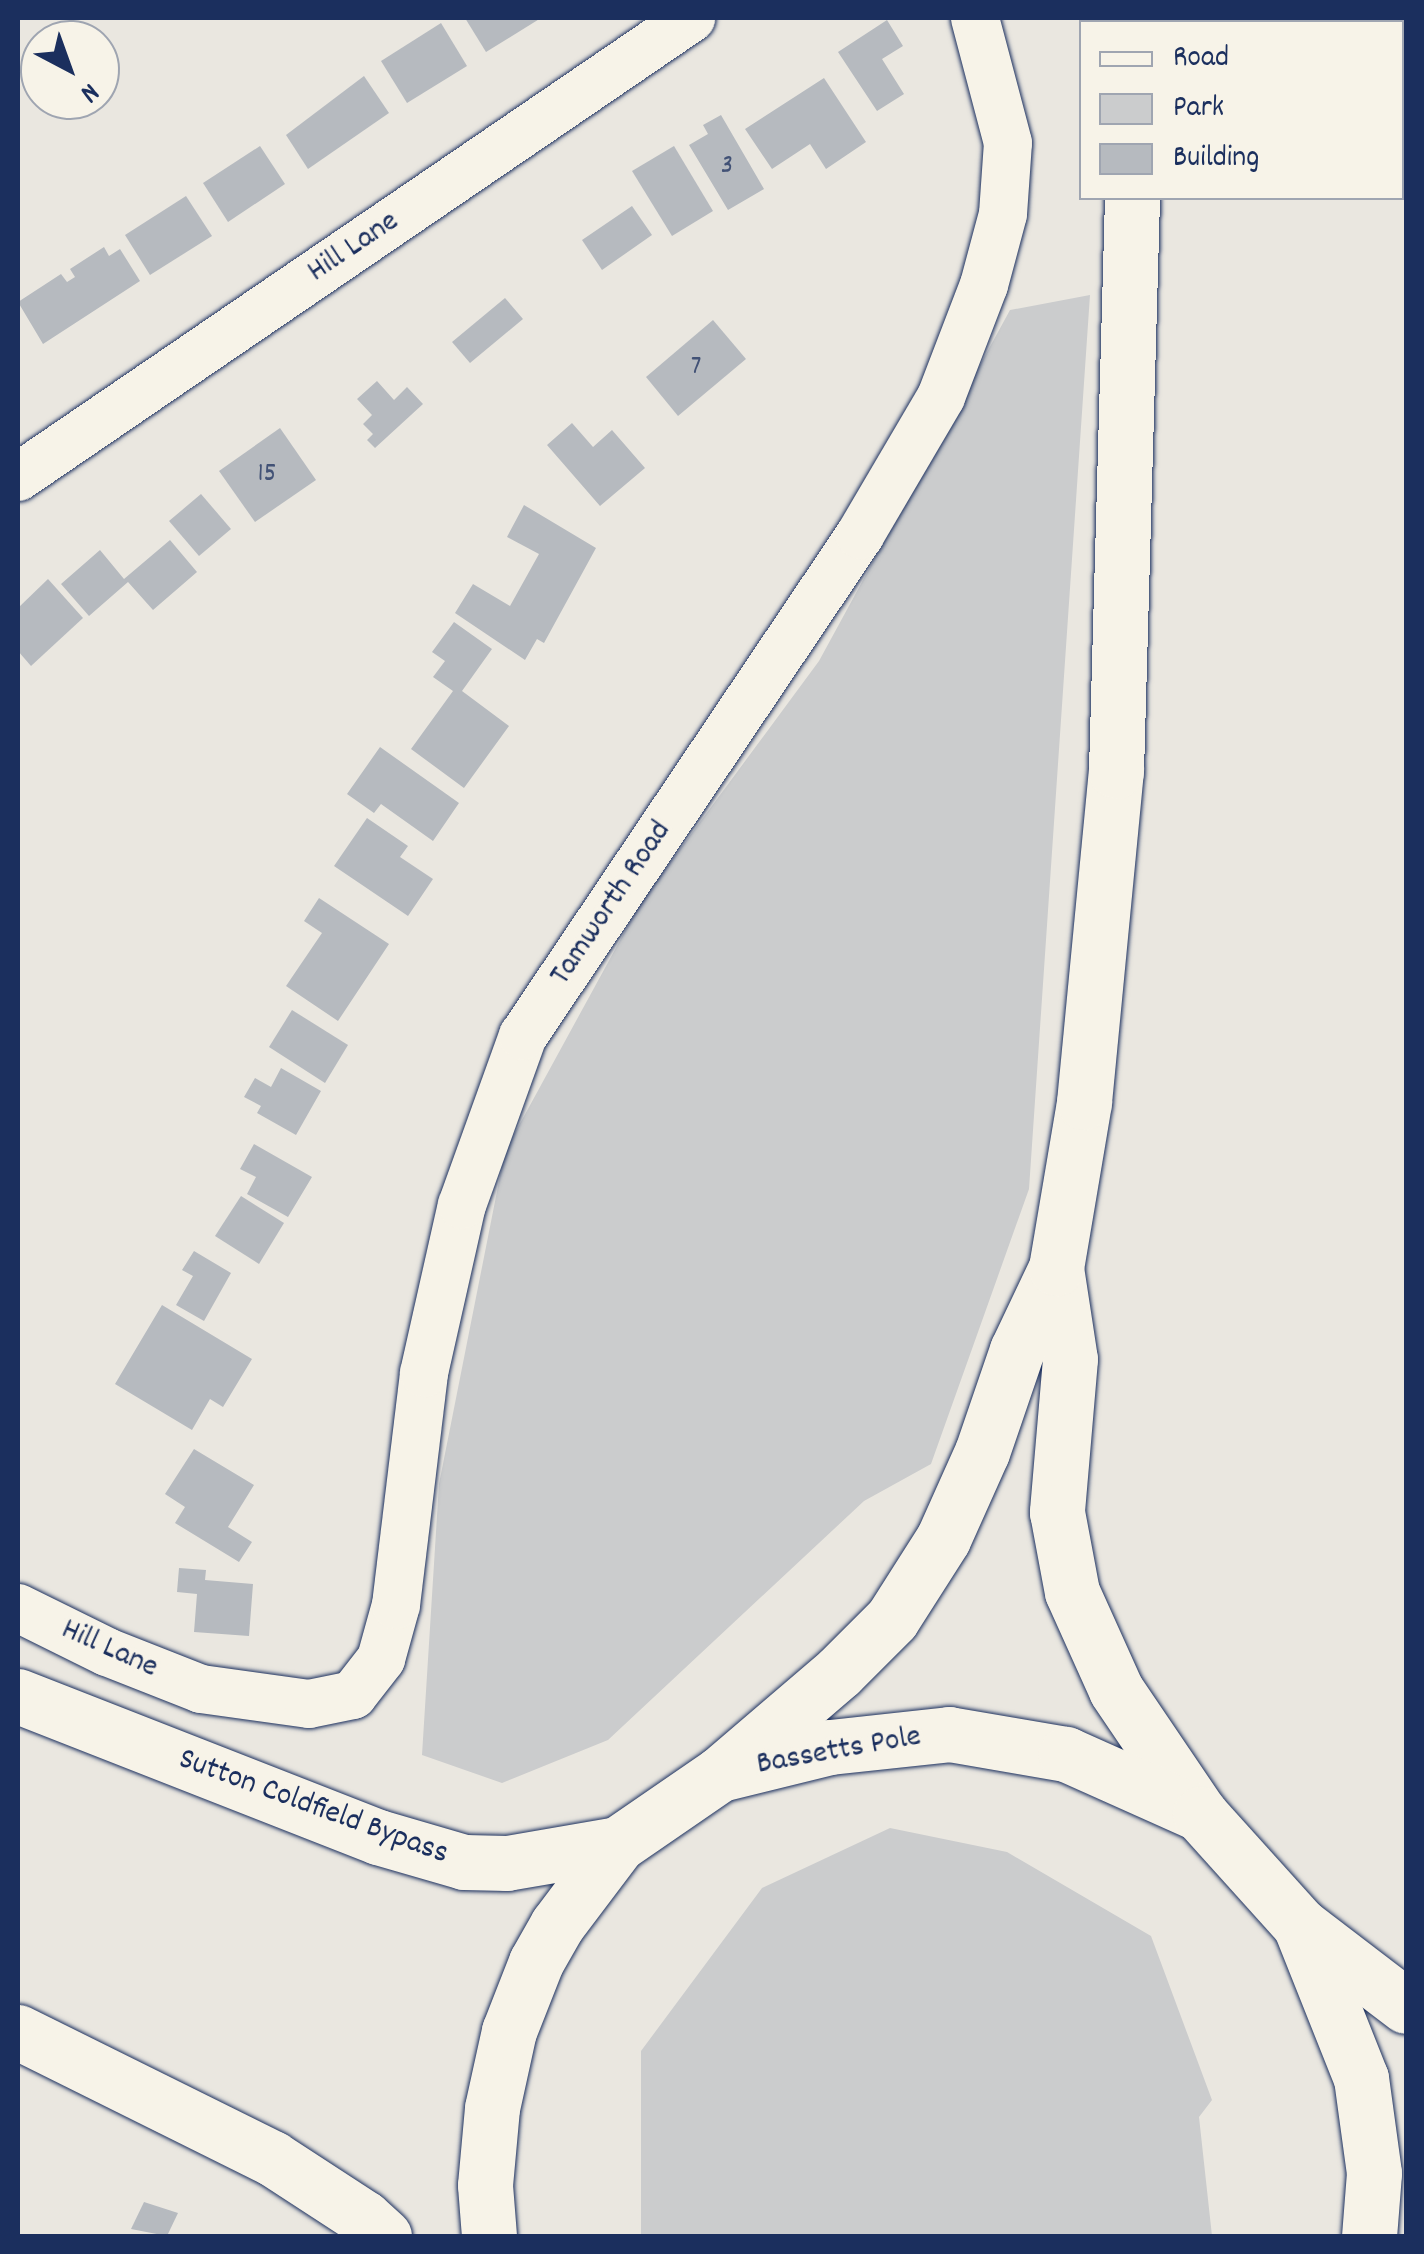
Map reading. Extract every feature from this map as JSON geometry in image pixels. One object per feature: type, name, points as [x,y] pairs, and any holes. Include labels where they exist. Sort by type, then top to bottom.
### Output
[{"type":"main road","points":[[720,1774],[840,1672],[892,1619],[943,1539],[982,1452],[1017,1350],[1056,1268],[1084,1102],[1116,771],[1132,200]]},
{"type":"main road","points":[[1056,1268],[1070,1358],[1056,1512],[1072,1592],[1116,1690],[1200,1814]]},
{"type":"main road","name":"Sutton Coldfield Bypass","points":[[18,1696],[378,1837],[464,1862],[506,1863],[618,1844]]},
{"type":"main road","name":"Bassetts Pole","points":[[488,2236],[484,2185],[492,2108],[509,2030],[536,1962],[557,1925],[618,1844],[720,1774],[830,1746],[949,1734],[1066,1754],[1200,1814],[1300,1925],[1361,2078],[1374,2173],[1369,2236]]},
{"type":"main road","points":[[1300,1925],[1406,2006]]},
{"type":"main road","points":[[18,2032],[272,2158],[384,2236]]},
{"type":"street","name":"Hill Lane","points":[[18,477],[690,18]]},
{"type":"street","name":"Tamworth Road","points":[[201,1689],[309,1704],[352,1695],[381,1659],[396,1605],[424,1373],[462,1205],[523,1036],[860,535],[941,397],[984,286],[1004,214],[1008,143],[976,18]]},
{"type":"street","name":"Hill Lane","points":[[18,1608],[107,1652],[201,1689]]},
{"type":"green space","points":[[1090,295],[1029,1189],[931,1464],[864,1501],[608,1740],[502,1783],[422,1755],[439,1484],[505,1151],[641,902],[819,661],[1010,310]]},
{"type":"green space","points":[[890,1828],[1007,1852],[1151,1936],[1212,2100],[1199,2117],[1212,2236],[641,2236],[641,2051],[762,1888]]},
{"type":"building","points":[[465,18],[541,18],[486,52]]},
{"type":"building","points":[[887,20],[903,46],[882,59],[904,94],[877,111],[838,52]]},
{"type":"building","points":[[441,23],[467,66],[407,103],[381,61]]},
{"type":"building","points":[[364,76],[389,113],[308,169],[286,135]]},
{"type":"building","points":[[824,78],[866,142],[826,169],[810,144],[772,169],[745,129]]},
{"type":"building","points":[[721,115],[764,189],[728,210],[689,145],[708,134],[703,125]]},
{"type":"building","points":[[260,146],[285,184],[228,222],[203,183]]},
{"type":"building","points":[[674,146],[713,211],[672,236],[632,171]]},
{"type":"building","points":[[186,196],[212,236],[150,275],[125,235]]},
{"type":"building","points":[[632,206],[652,235],[602,270],[582,240]]},
{"type":"building","points":[[104,247],[109,256],[120,249],[140,281],[43,344],[18,302],[61,274],[67,282],[75,277],[70,269]]},
{"type":"building","points":[[505,298],[523,319],[470,363],[452,342]]},
{"type":"building","points":[[713,320],[746,359],[678,416],[646,377]]},
{"type":"building","points":[[377,381],[394,400],[407,387],[423,404],[375,448],[367,440],[373,434],[363,424],[372,415],[357,399]]},
{"type":"building","points":[[572,423],[593,447],[612,430],[645,468],[600,506],[547,445]]},
{"type":"building","points":[[280,428],[316,480],[255,522],[219,471]]},
{"type":"building","points":[[201,494],[231,529],[199,556],[169,521]]},
{"type":"building","points":[[524,505],[596,548],[544,643],[537,639],[525,660],[455,613],[473,584],[510,606],[539,554],[507,537]]},
{"type":"building","points":[[170,540],[197,572],[153,610],[128,582],[89,616],[61,584],[100,550],[124,579]]},
{"type":"building","points":[[48,579],[83,618],[31,666],[18,651],[18,608]]},
{"type":"building","points":[[454,622],[492,649],[462,691],[509,726],[464,788],[411,749],[453,691],[433,677],[445,661],[432,652]]},
{"type":"building","points":[[380,747],[459,803],[433,841],[381,804],[374,813],[347,794]]},
{"type":"building","points":[[367,818],[408,846],[400,857],[433,879],[408,916],[334,866]]},
{"type":"building","points":[[319,898],[389,944],[338,1021],[286,986],[322,933],[304,921]]},
{"type":"building","points":[[292,1010],[348,1045],[325,1083],[269,1047]]},
{"type":"building","points":[[281,1068],[321,1091],[296,1135],[257,1113],[261,1106],[244,1097],[255,1078],[271,1087]]},
{"type":"building","points":[[254,1144],[312,1177],[288,1217],[247,1194],[256,1177],[240,1169]]},
{"type":"building","points":[[241,1196],[284,1223],[259,1264],[215,1236]]},
{"type":"building","points":[[194,1251],[231,1273],[204,1321],[176,1305],[193,1276],[182,1270]]},
{"type":"building","points":[[162,1305],[252,1359],[223,1407],[210,1399],[192,1430],[115,1384]]},
{"type":"building","points":[[194,1449],[254,1485],[228,1527],[252,1542],[239,1562],[175,1523],[185,1507],[165,1494]]},
{"type":"building","points":[[179,1568],[206,1570],[205,1580],[253,1584],[249,1636],[194,1632],[197,1594],[177,1592]]},
{"type":"building","points":[[144,2202],[178,2213],[167,2236],[131,2229]]}]
